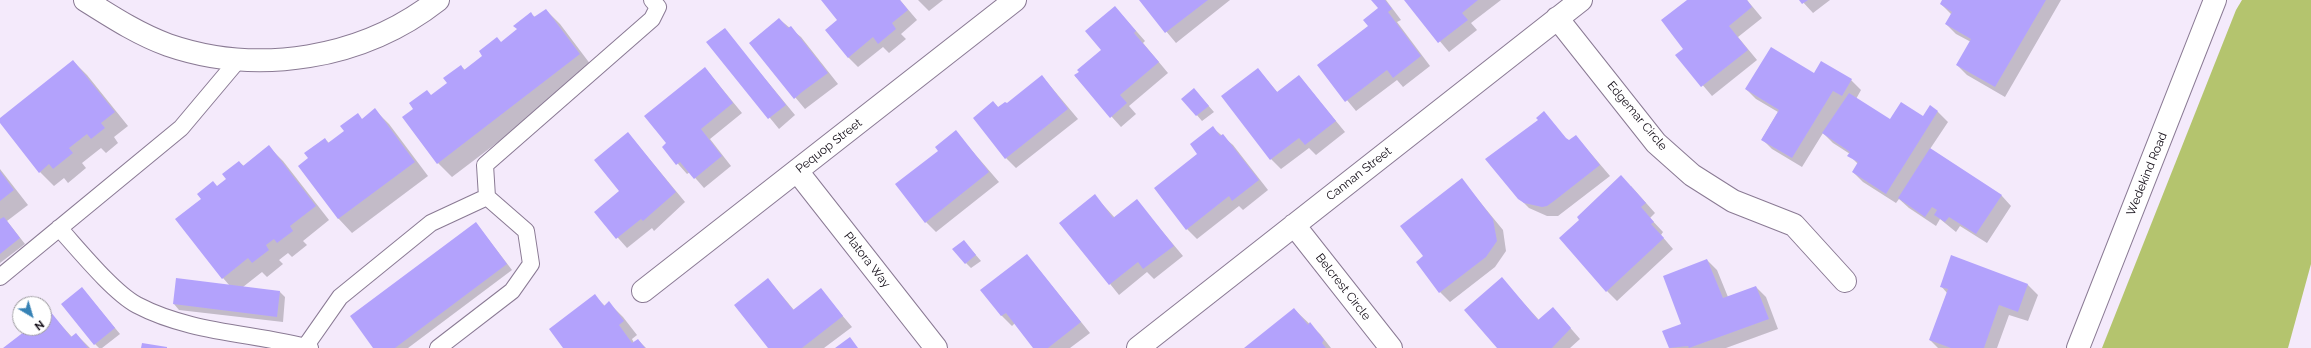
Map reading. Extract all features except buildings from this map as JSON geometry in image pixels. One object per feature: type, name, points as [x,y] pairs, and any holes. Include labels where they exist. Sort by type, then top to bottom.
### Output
[{"type":"street","points":[[85,0],[123,24],[168,45],[218,57],[266,61],[318,55],[361,43],[416,17],[438,0]]},
{"type":"street","name":"Pequop Street","points":[[643,291],[1015,0]]},
{"type":"street","name":"Cannan Street","points":[[1138,348],[1581,0]]},
{"type":"street","name":"Wedekind Road","points":[[2078,348],[2215,0]]},
{"type":"street","name":"Edgemar Circle","points":[[1557,18],[1656,142],[1692,175],[1733,200],[1794,225],[1845,281]]},
{"type":"street","name":"Platora Way","points":[[797,171],[936,348]]},
{"type":"street","name":"Belcrest Circle","points":[[1294,226],[1391,348]]},
{"type":"lane","points":[[438,348],[512,291],[531,264],[526,231],[487,197],[485,165],[652,19],[658,8],[652,0]]},
{"type":"lane","points":[[0,277],[181,128],[239,59]]},
{"type":"lane","points":[[59,228],[107,280],[136,304],[183,323],[308,347],[340,297],[431,223],[487,197]]},
{"type":"green space","points":[[2242,0],[2311,0],[2311,264],[2288,348],[2102,348],[2236,10]]}]
